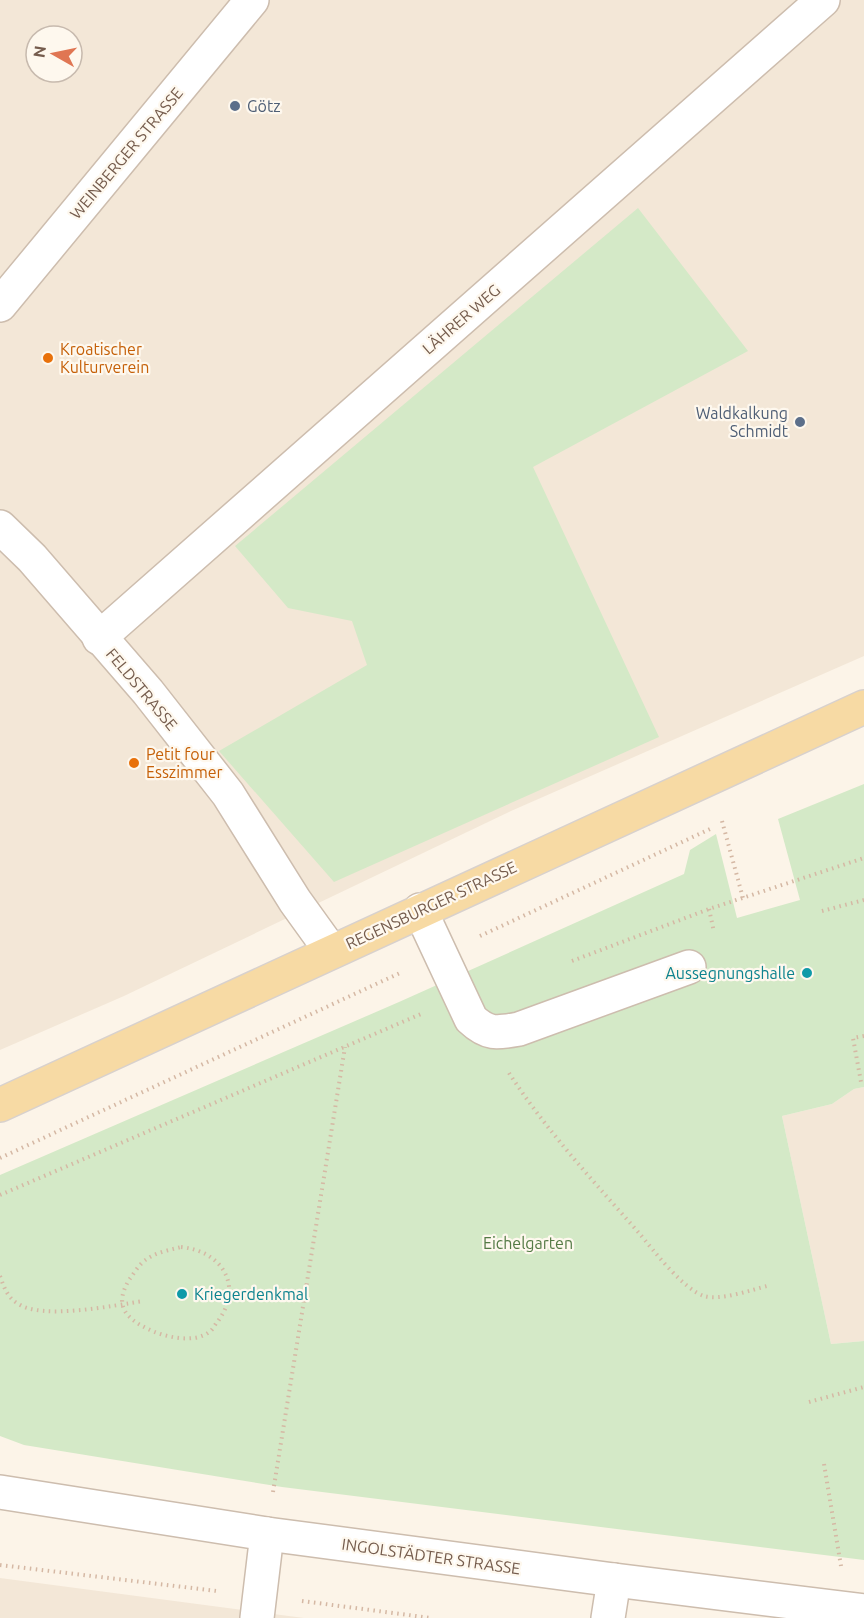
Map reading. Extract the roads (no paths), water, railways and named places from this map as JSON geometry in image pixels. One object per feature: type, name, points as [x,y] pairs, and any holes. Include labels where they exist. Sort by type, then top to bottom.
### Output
[{"type":"main road","name":"REGENSBURGER STRASSE","points":[[0,1105],[864,707]]},
{"type":"street","name":"WEINBERGER STRASSE","points":[[0,304],[252,0]]},
{"type":"street","name":"LÄHRER WEG","points":[[99,638],[823,0]]},
{"type":"street","name":"FELDSTRASSE","points":[[0,526],[32,558],[148,692],[228,794],[295,901],[331,951]]},
{"type":"street","points":[[420,910],[471,1019],[480,1028],[490,1032],[519,1029],[689,967]]},
{"type":"street","name":"INGOLSTÄDTER STRASSE","points":[[0,1492],[267,1534],[614,1580],[856,1609]]},
{"type":"street","points":[[257,1618],[267,1534]]},
{"type":"street","points":[[608,1618],[614,1580]]},
{"type":"place","name":"Götz","points":[[235,106]]},
{"type":"place","name":"Kroatischer Kulturverein","points":[[48,358]]},
{"type":"place","name":"Waldkalkung Schmidt","points":[[800,422]]},
{"type":"place","name":"Petit four Esszimmer","points":[[134,763]]},
{"type":"place","name":"Aussegnungshalle","points":[[807,973]]},
{"type":"place","name":"Kriegerdenkmal","points":[[182,1294]]},
{"type":"park label","name":"Eichelgarten","points":[[528,1243]]}]
